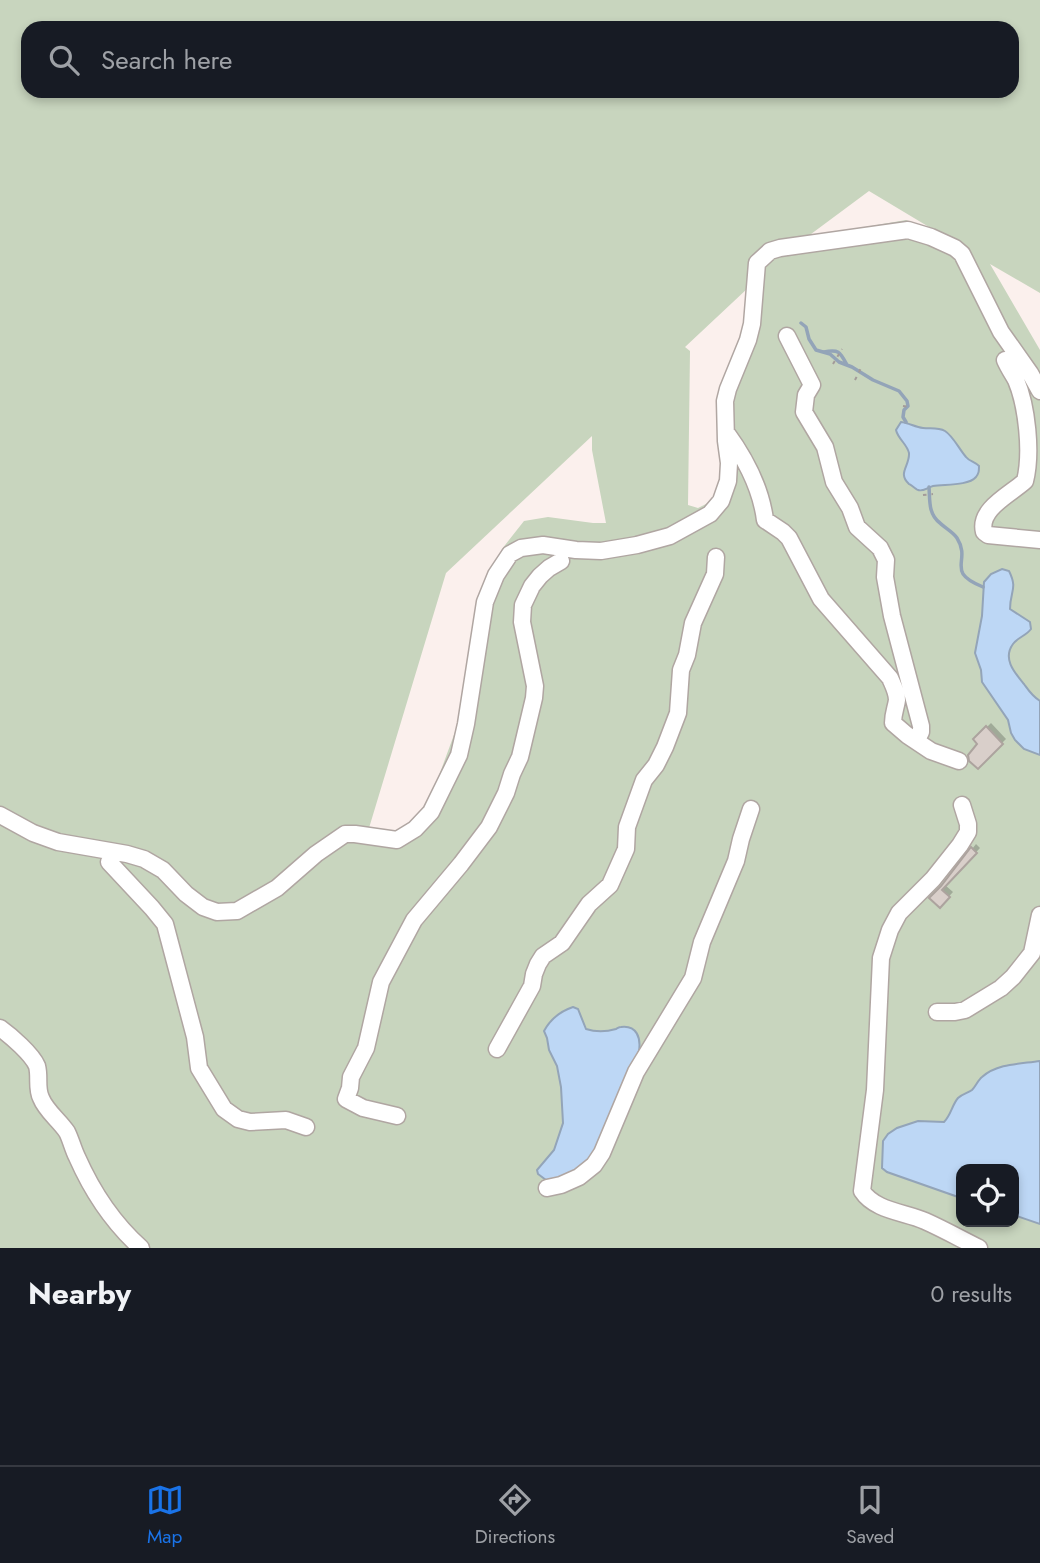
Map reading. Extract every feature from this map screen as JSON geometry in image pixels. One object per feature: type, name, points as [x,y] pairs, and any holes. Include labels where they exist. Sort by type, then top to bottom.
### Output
[{"type":"street","points":[[0,815],[33,833],[58,842],[144,859],[163,870],[203,907],[217,912],[237,911],[277,888],[316,854],[345,834],[397,840],[407,835],[431,812],[458,755],[466,724],[485,602],[496,575],[510,555],[521,548],[543,545],[601,551],[637,545],[670,536],[709,514],[721,501],[728,481],[729,463],[725,401],[752,324],[757,263],[770,251],[908,230],[955,248],[962,254],[1001,332],[1040,391]]},
{"type":"street","points":[[787,336],[811,385],[806,395],[804,412],[825,447],[834,482],[850,508],[857,527],[880,548],[886,560],[885,577],[892,616],[920,726],[921,732],[917,740]]},
{"type":"street","points":[[1005,360],[1017,383],[1025,417],[1029,444],[1028,468],[1025,481],[997,503],[982,522],[982,527],[988,535],[1040,540]]},
{"type":"street","points":[[726,432],[749,470],[764,506],[765,520],[789,538],[821,599],[890,678],[897,702],[893,723],[931,751],[959,761]]},
{"type":"street","points":[[497,1049],[532,986],[534,974],[543,956],[562,943],[589,904],[610,885],[626,849],[627,827],[644,780],[656,765],[678,713],[681,670],[687,655],[693,623],[715,574],[716,557]]},
{"type":"street","points":[[397,1115],[363,1108],[346,1099],[351,1077],[366,1048],[381,982],[414,920],[489,827],[506,793],[520,757],[534,698],[535,686],[522,622],[523,604],[540,576],[561,561]]},
{"type":"street","points":[[962,806],[968,832],[933,879],[899,912],[881,958],[875,1090],[862,1191],[866,1198],[877,1204],[923,1220],[979,1248]]},
{"type":"street","points":[[547,1188],[579,1177],[594,1165],[602,1153],[636,1072],[693,978],[702,942],[736,861],[751,810]]},
{"type":"street","points":[[109,862],[165,924],[195,1037],[199,1068],[224,1109],[238,1119],[250,1122],[286,1121],[306,1126]]},
{"type":"street","points":[[937,1012],[965,1010],[1001,988],[1013,977],[1032,953],[1040,915]]},
{"type":"street","points":[[0,1028],[12,1037],[37,1066],[40,1097],[69,1136],[76,1156],[112,1218],[141,1248]]},
{"type":"path","points":[[833,364],[842,349]]},
{"type":"path","points":[[855,380],[862,366]]},
{"type":"path","points":[[903,406],[911,407]]},
{"type":"path","points":[[923,495],[933,494]]},
{"type":"green space","points":[[0,0],[1040,0],[1040,293],[990,264],[1040,350],[1040,1248],[0,1248]],"holes":[[[869,191],[949,239],[906,220],[807,237]],[[748,288],[743,338],[721,420],[725,471],[714,500],[698,508],[688,505],[690,351],[685,347]],[[592,436],[592,450],[606,523],[548,517],[524,521],[502,549],[455,732],[426,811],[403,830],[366,838],[446,573]]]},
{"type":"water","points":[[901,422],[945,431],[967,458],[979,466],[976,477],[968,482],[917,490],[904,476],[909,453],[896,430]]},
{"type":"water","points":[[1002,569],[1009,571],[1013,582],[1010,609],[1030,622],[1031,629],[1015,642],[1010,650],[1009,660],[1031,693],[1040,701],[1040,755],[1024,749],[1015,740],[1008,720],[982,682],[975,653],[982,616],[984,582],[991,574]]},
{"type":"water","points":[[573,1007],[578,1009],[586,1029],[604,1031],[626,1027],[634,1030],[639,1041],[639,1051],[614,1116],[596,1150],[577,1171],[546,1180],[537,1170],[554,1150],[563,1123],[557,1066],[544,1031],[556,1016]]},
{"type":"water","points":[[1040,1061],[1040,1224],[1019,1217],[1019,1164],[956,1164],[956,1196],[882,1168],[883,1141],[888,1134],[918,1121],[944,1122],[961,1095],[972,1090],[988,1072],[1010,1065]]},
{"type":"building","points":[[986,726],[1003,744],[978,769],[969,761],[968,755],[977,744],[973,739]]},
{"type":"building","points":[[971,847],[977,853],[942,890],[950,897],[940,908],[929,898]]},
{"type":"waterway","points":[[801,323],[806,327],[816,350],[830,354],[839,362],[899,391],[907,401],[908,406],[903,417],[906,422]]},
{"type":"waterway","points":[[824,352],[838,352],[847,365]]},
{"type":"waterway","points":[[929,487],[933,515],[955,536],[961,546],[962,571],[971,581],[983,587]]}]
